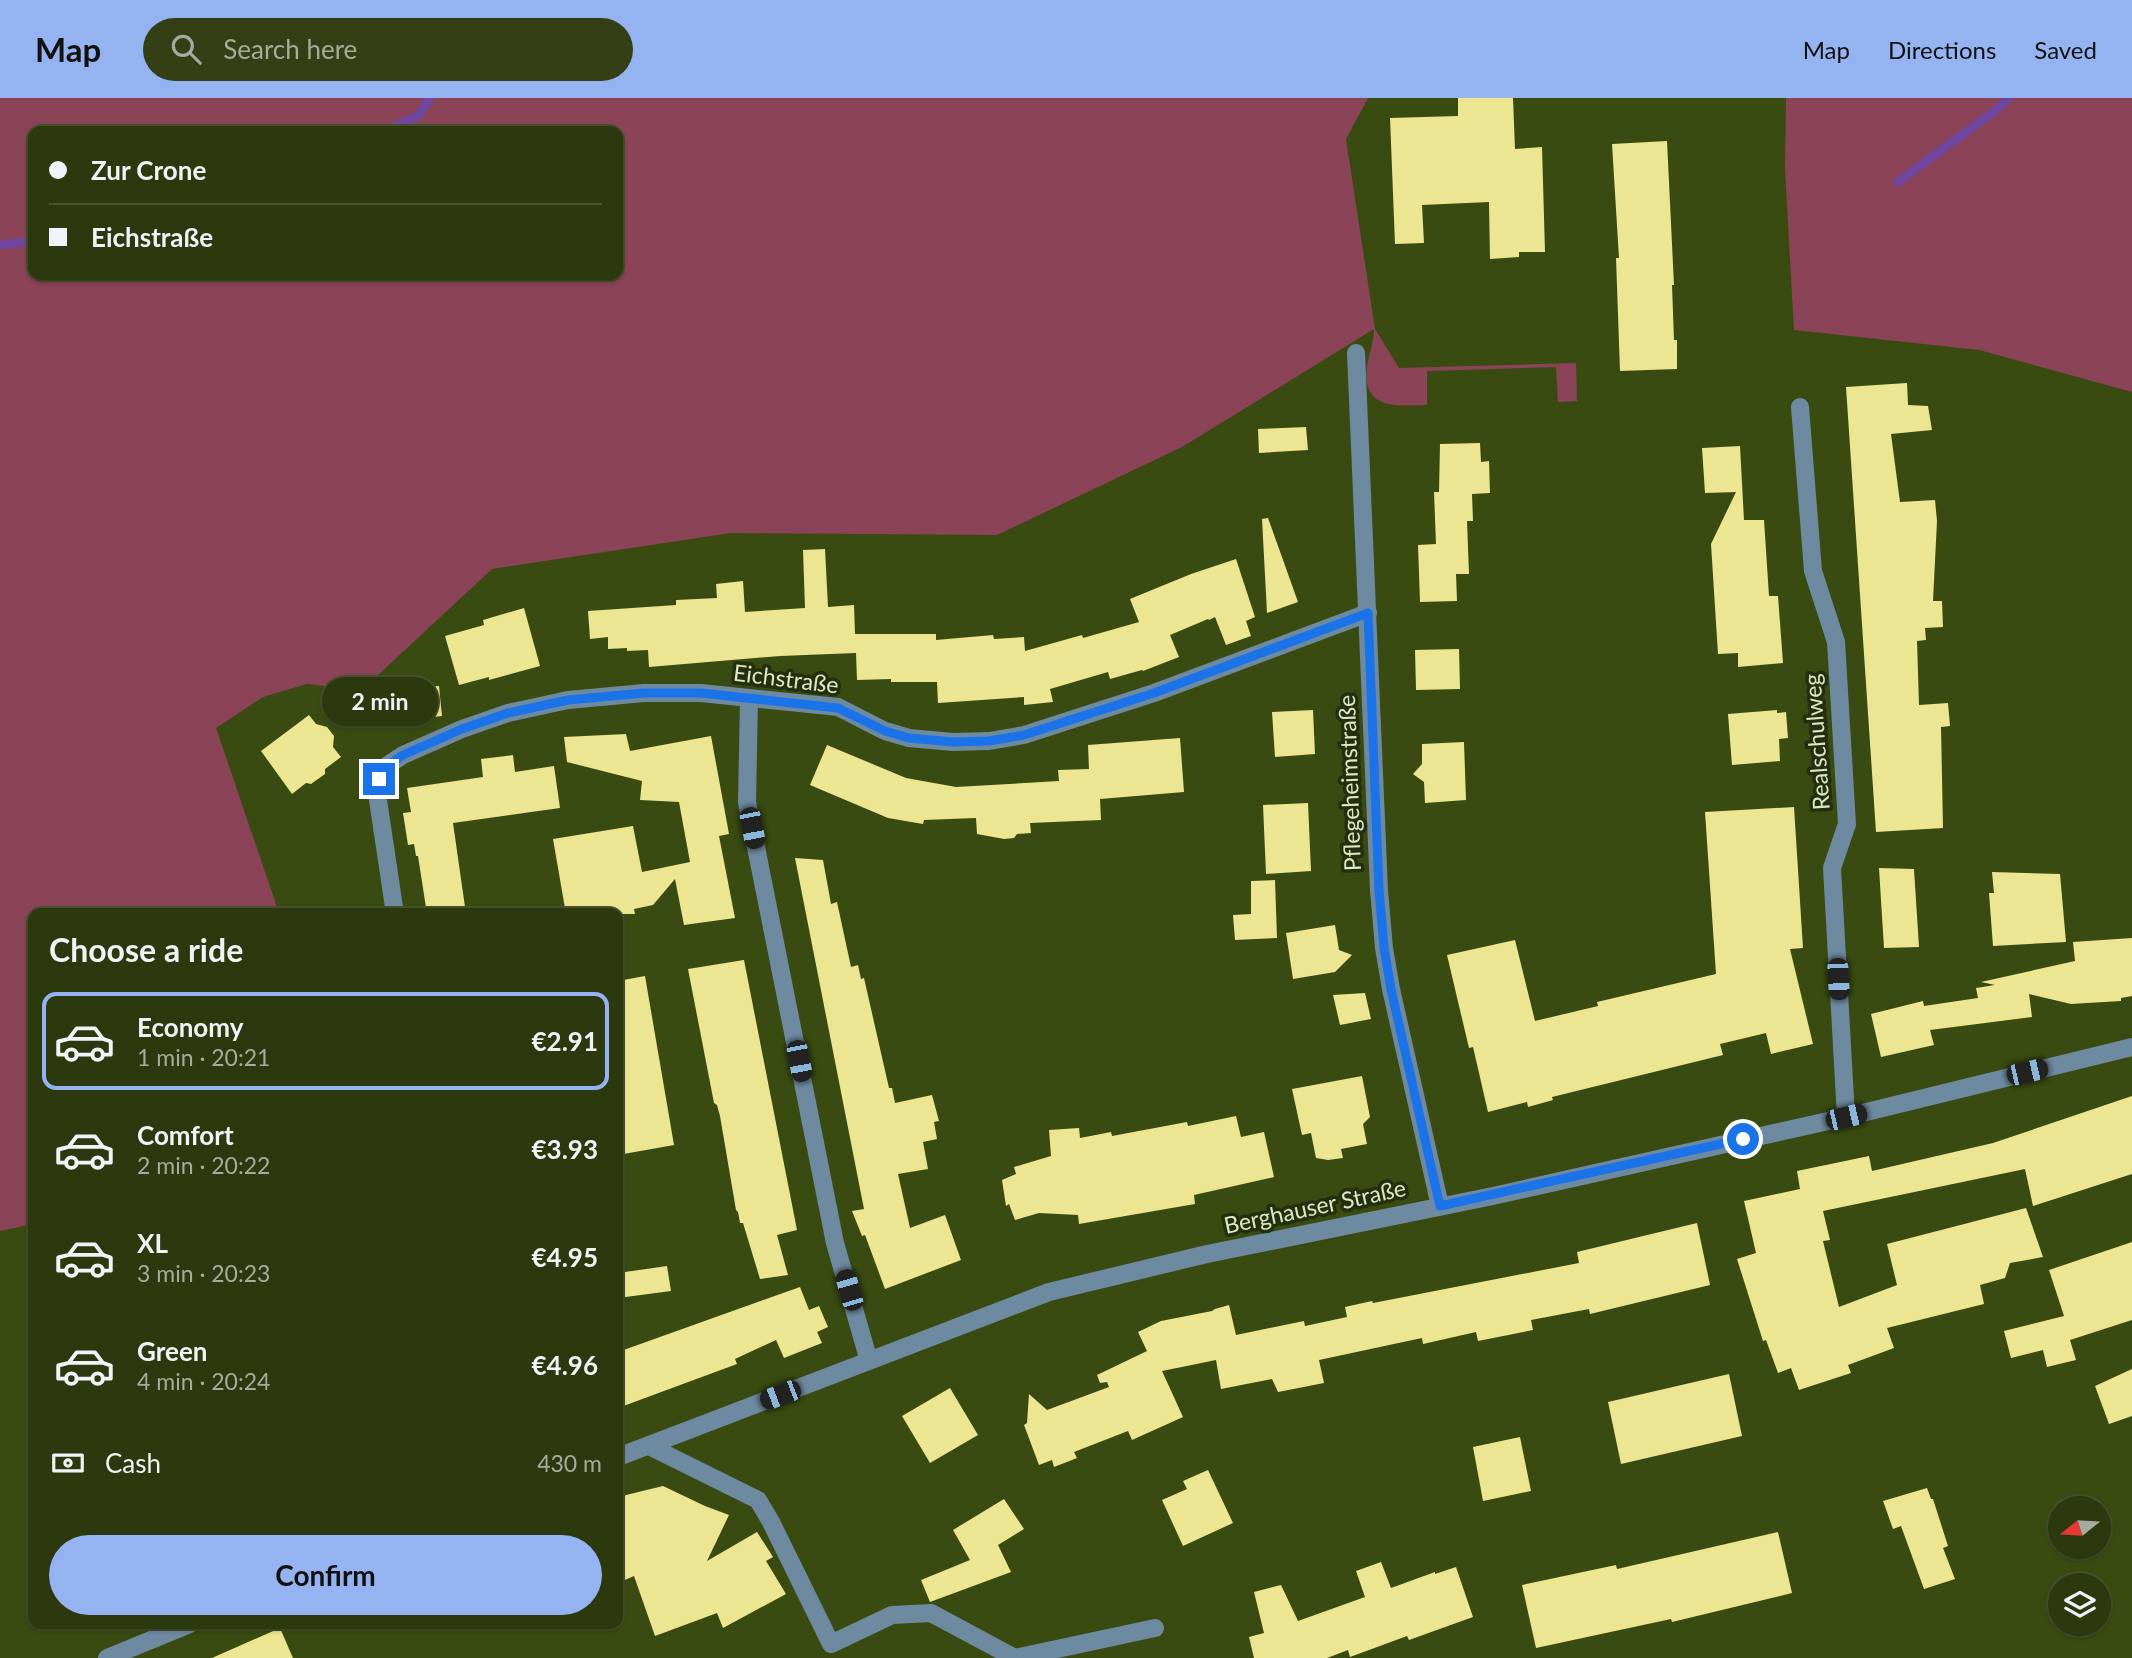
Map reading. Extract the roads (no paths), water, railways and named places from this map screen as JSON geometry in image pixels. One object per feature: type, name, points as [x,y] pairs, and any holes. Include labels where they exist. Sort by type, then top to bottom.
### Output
[{"type":"street","name":"Pflegeheimstraße","points":[[1356,353],[1379,890],[1384,948],[1440,1206]]},
{"type":"street","name":"Realschulweg","points":[[1800,407],[1813,571],[1836,642],[1847,824],[1832,868],[1846,1117]]},
{"type":"street","name":"Eichstraße","points":[[395,908],[378,800],[379,779],[388,765],[403,755],[462,729],[508,713],[568,700],[644,693],[701,693],[838,708],[885,731],[909,738],[953,742],[989,741],[1024,735],[1154,693],[1368,613]]},
{"type":"street","points":[[749,699],[747,802],[835,1242],[869,1361]]},
{"type":"street","name":"Berghauser Straße","points":[[623,1455],[1049,1292],[1208,1254],[1846,1117],[2132,1047]]},
{"type":"street","points":[[649,1446],[758,1500],[832,1651],[892,1615],[931,1612],[1015,1658],[1155,1628]]},
{"type":"street","points":[[107,1658],[178,1629]]},
{"type":"waterway","points":[[397,126],[419,115],[430,98]]},
{"type":"waterway","points":[[1898,182],[2000,107],[2008,98]]},
{"type":"waterway","points":[[0,245],[28,242]]}]
